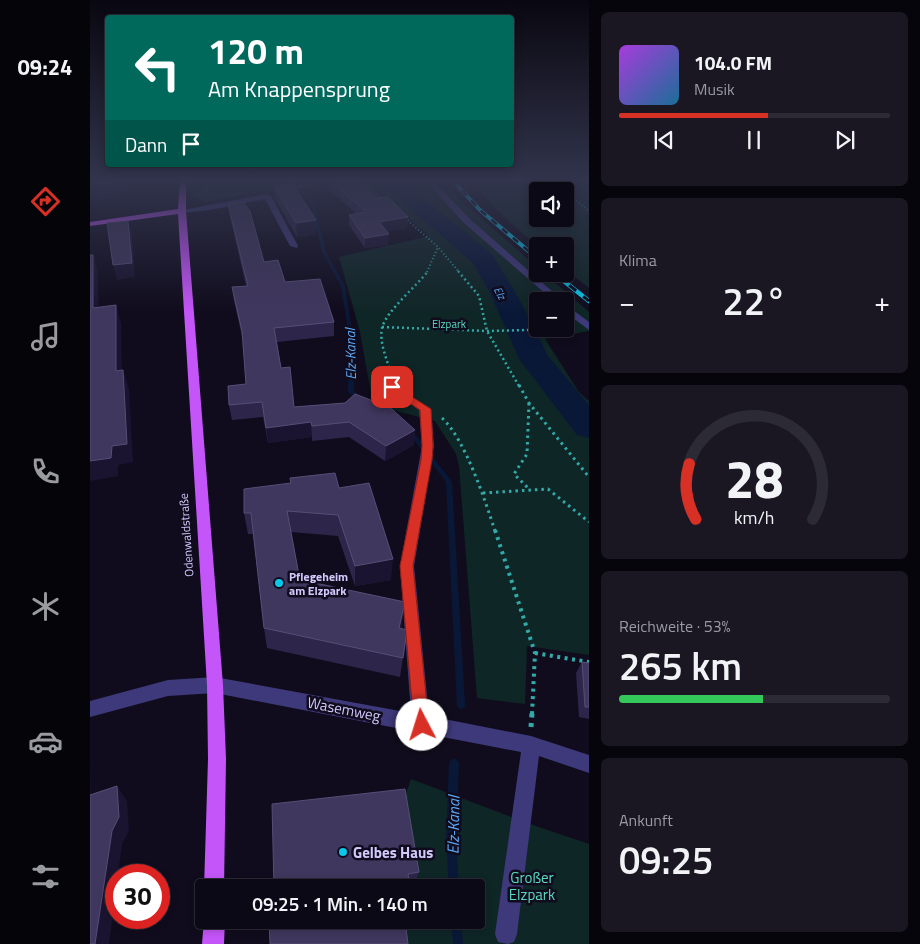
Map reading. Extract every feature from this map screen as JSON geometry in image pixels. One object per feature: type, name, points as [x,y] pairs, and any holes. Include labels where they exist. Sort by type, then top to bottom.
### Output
[{"type":"main road","name":"Odenwaldstraße","points":[[183,224],[214,685],[217,759],[214,879]]},
{"type":"main road","points":[[213,944],[214,929]]},
{"type":"street","points":[[282,224],[294,246]]},
{"type":"street","points":[[471,224],[549,292]]},
{"type":"street","points":[[574,314],[589,327]]},
{"type":"street","points":[[394,382],[426,409],[427,453],[407,566],[422,725]]},
{"type":"street","name":"Wasemweg","points":[[90,709],[168,688],[214,685],[349,709],[422,725],[531,745],[589,764]]},
{"type":"street","points":[[506,934],[531,745]]},
{"type":"path","points":[[412,224],[438,247],[479,296],[487,331],[529,403],[589,477]]},
{"type":"path","points":[[394,382],[383,345],[382,327],[395,308],[427,272],[438,247]]},
{"type":"path","points":[[382,327],[487,331],[529,330]]},
{"type":"path","points":[[529,403],[527,454],[514,474],[531,491]]},
{"type":"path","points":[[438,414],[452,427],[483,493],[535,653],[531,745]]},
{"type":"path","points":[[483,493],[548,489],[589,522]]},
{"type":"path","points":[[535,653],[589,662]]},
{"type":"green space","name":"Elzpark","points":[[416,224],[488,224],[529,260],[529,282],[554,282],[566,292],[529,292],[529,337],[556,337],[545,339],[579,392],[589,401],[589,655],[527,646],[525,704],[477,698],[459,466],[456,454],[435,421],[373,405],[360,332],[339,257],[429,236]]},
{"type":"green space","points":[[512,224],[529,224],[529,227],[574,227],[574,224],[589,224],[589,288],[574,276],[574,237],[529,238]]},
{"type":"green space","name":"Elzpark","points":[[574,299],[589,312],[589,331],[574,334]]},
{"type":"green space","name":"Großer Elzpark","points":[[411,779],[589,844],[589,944],[403,944],[401,929],[485,929],[485,879],[413,879],[402,805]]},
{"type":"building","points":[[107,224],[128,224],[132,263],[113,265]]},
{"type":"building","points":[[233,224],[254,224],[264,262],[278,260],[285,282],[320,279],[334,322],[274,328],[281,368],[290,367],[294,407],[345,403],[355,394],[381,404],[384,402],[415,430],[386,446],[349,422],[312,426],[311,422],[266,428],[262,402],[229,405],[228,386],[246,384],[242,331],[232,287],[248,286]]},
{"type":"building","points":[[355,224],[381,224],[389,234],[365,238]]},
{"type":"building","points":[[90,255],[93,255],[93,308],[116,305],[116,371],[123,370],[127,444],[112,446],[111,458],[90,461]]},
{"type":"building","name":"Pflegeheim am Elzpark","points":[[335,473],[339,488],[369,483],[393,559],[355,566],[338,515],[287,511],[299,575],[287,577],[405,602],[399,628],[407,630],[403,658],[264,628],[251,513],[244,513],[244,489],[291,483],[290,478]]},
{"type":"building","points":[[582,662],[589,663],[589,707],[585,707]]},
{"type":"building","points":[[117,786],[119,817],[112,831],[107,864],[105,864],[105,878],[95,944],[90,944],[90,795]]},
{"type":"building","name":"Gelbes Haus","points":[[405,789],[419,872],[408,874],[409,879],[274,879],[272,804]]},
{"type":"building","points":[[269,929],[406,929],[408,944],[270,944]]},
{"type":"waterway","name":"Elz-Kanal","points":[[318,224],[324,252],[343,286],[350,330],[351,392],[359,398]]},
{"type":"waterway","name":"Elz","points":[[441,224],[483,259],[504,295],[534,359],[589,427]]},
{"type":"waterway","name":"Elz-Kanal","points":[[410,431],[449,482],[461,705]]},
{"type":"waterway","name":"Elz-Kanal","points":[[453,879],[451,840],[454,763]]},
{"type":"waterway","name":"Elz-Kanal","points":[[457,929],[458,944]]},
{"type":"railway","points":[[497,224],[529,251]]},
{"type":"railway","points":[[565,282],[589,301]]},
{"type":"place","name":"Pflegeheim am Elzpark","points":[[279,583]]},
{"type":"place","name":"Gelbes Haus","points":[[343,852]]},
{"type":"route","points":[[392,387],[426,409],[428,446],[407,566],[422,725]]}]
